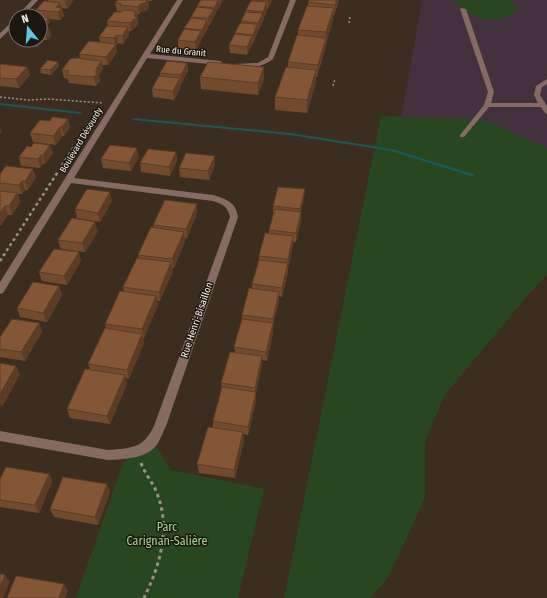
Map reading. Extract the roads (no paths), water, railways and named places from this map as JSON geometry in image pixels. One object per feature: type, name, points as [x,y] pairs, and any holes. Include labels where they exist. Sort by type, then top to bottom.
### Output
[{"type":"street","points":[[28,8],[35,0]]},
{"type":"street","name":"Boulevard Désourdy","points":[[0,290],[180,0]]},
{"type":"street","name":"Rue du Granit","points":[[144,56],[248,66],[266,62],[271,58],[275,49],[293,0]]},
{"type":"street","points":[[0,37],[8,28]]},
{"type":"street","name":"Rue Henri-Bisaillon","points":[[0,436],[108,455],[126,454],[141,450],[153,441],[160,426],[234,217],[234,210],[228,203],[213,198],[68,180]]},
{"type":"lane","points":[[462,136],[487,104],[491,92],[463,9]]},
{"type":"lane","points":[[547,81],[539,86],[537,95],[547,112]]},
{"type":"lane","points":[[487,104],[543,105]]},
{"type":"waterway","points":[[0,104],[80,113]]},
{"type":"waterway","points":[[134,119],[290,134],[392,150],[472,175]]},
{"type":"park label","name":"Parc Carignan-Salière","points":[[167,534]]}]
